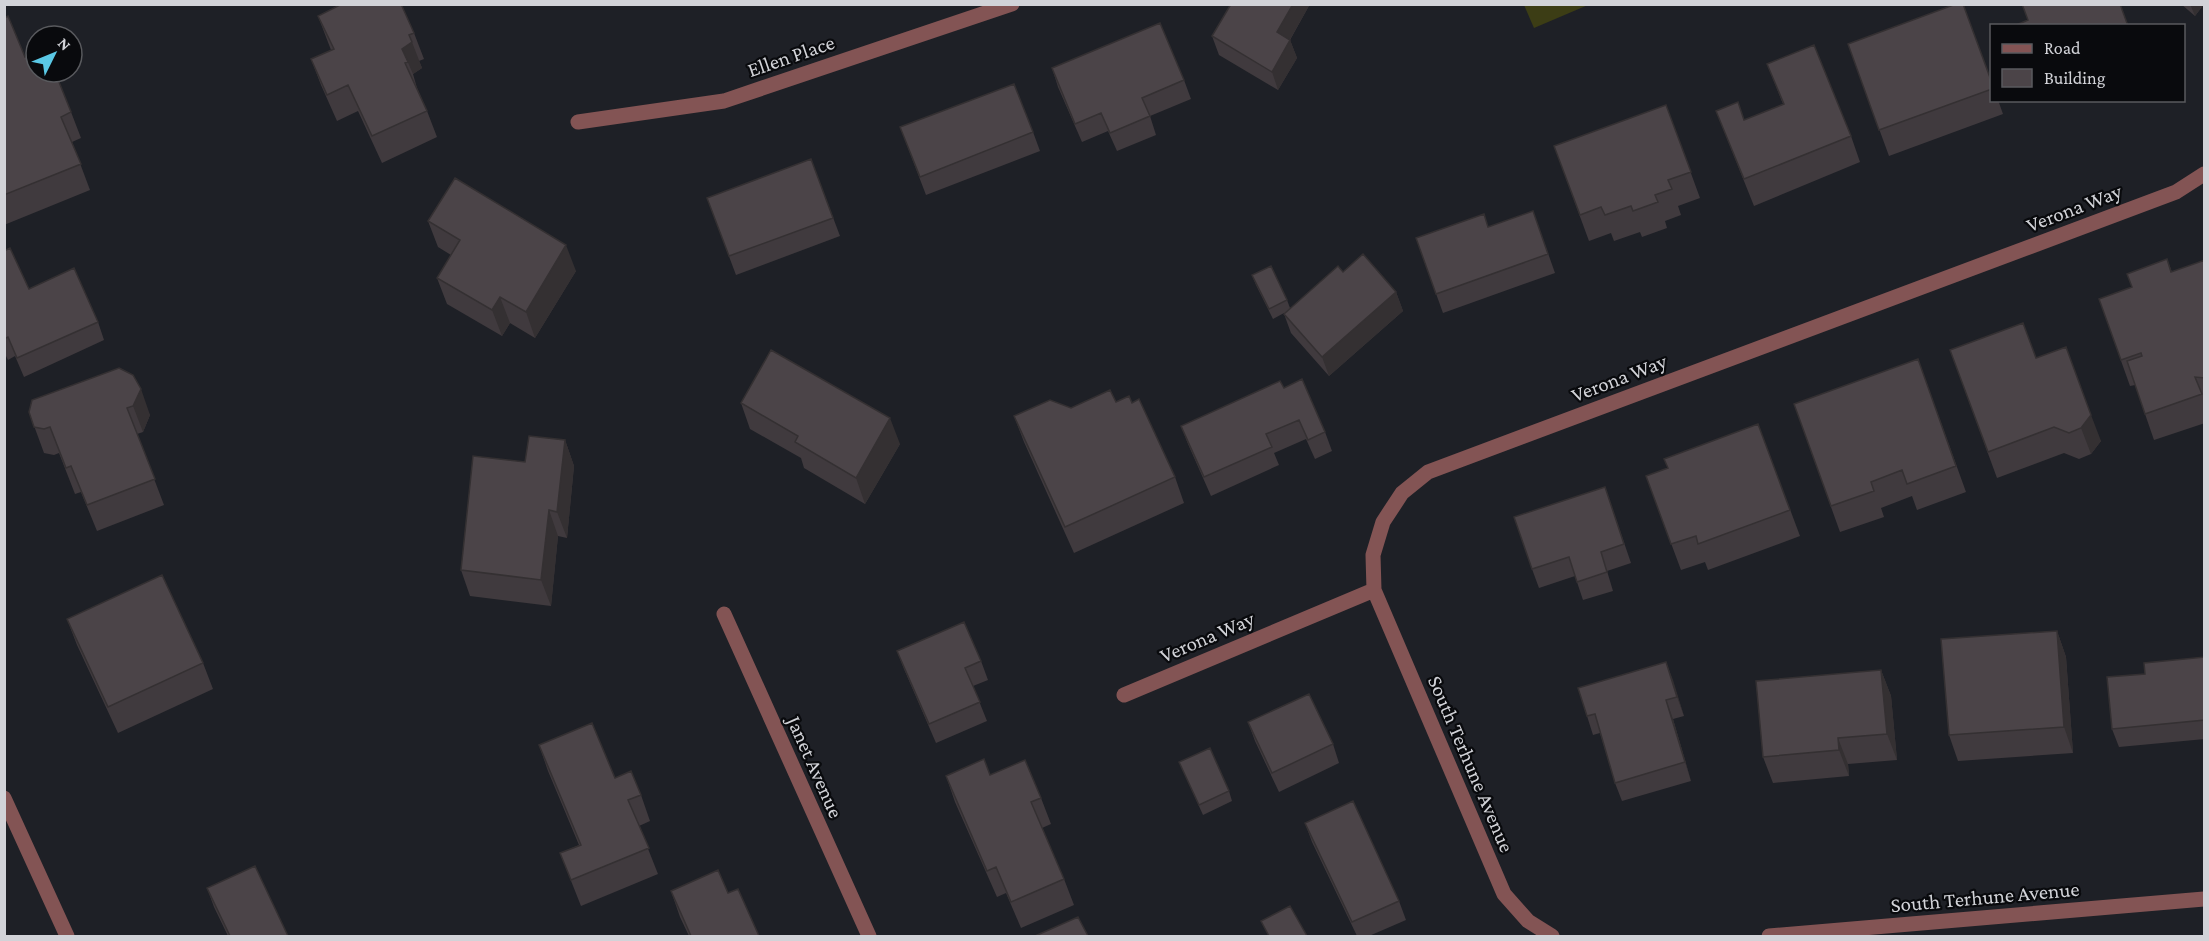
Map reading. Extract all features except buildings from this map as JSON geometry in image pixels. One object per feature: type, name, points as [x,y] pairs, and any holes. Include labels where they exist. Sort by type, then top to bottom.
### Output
[{"type":"street","name":"Ellen Place","points":[[578,122],[724,101],[1012,4]]},
{"type":"street","name":"Verona Way","points":[[1124,695],[1374,591],[1373,555],[1383,522],[1402,493],[1428,472],[2176,192],[2205,174]]},
{"type":"street","name":"South Terhune Avenue","points":[[1374,591],[1504,894],[1528,921],[1552,936]]},
{"type":"street","name":"Janet Avenue","points":[[724,615],[869,936]]},
{"type":"street","points":[[4,798],[67,936]]},
{"type":"street","name":"South Terhune Avenue","points":[[1768,936],[2205,899]]},
{"type":"shaded area","points":[[1524,5],[1588,5],[1534,28]]}]
